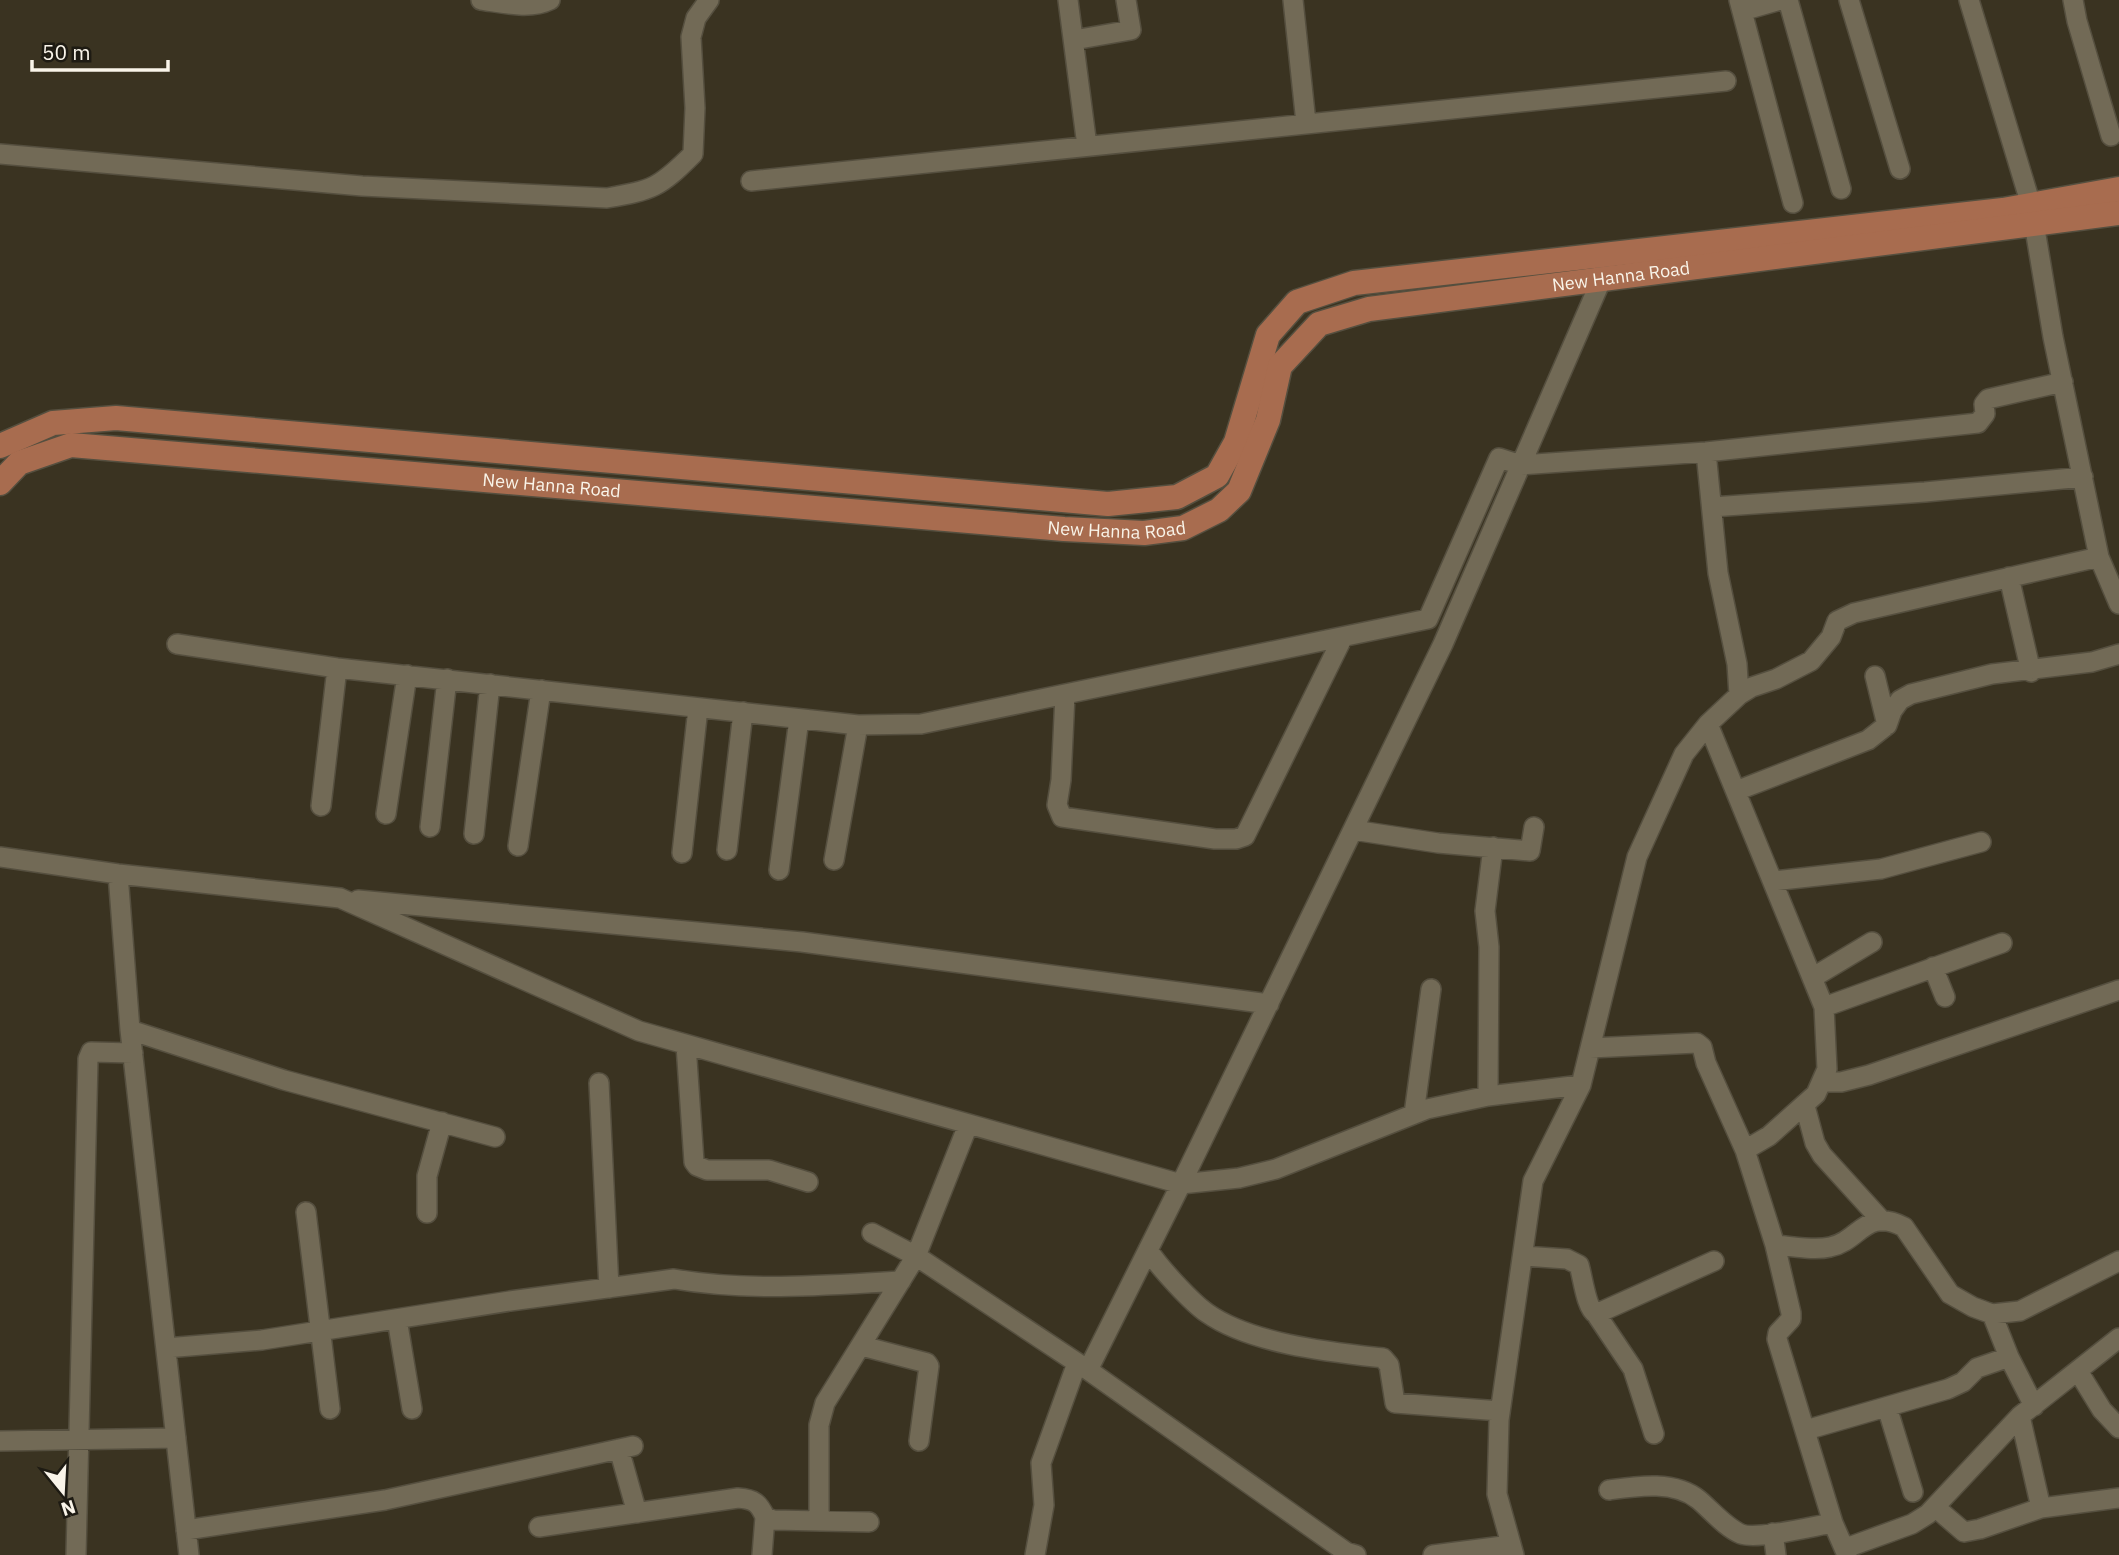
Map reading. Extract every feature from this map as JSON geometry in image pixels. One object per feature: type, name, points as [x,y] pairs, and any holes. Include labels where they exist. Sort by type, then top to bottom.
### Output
[{"type":"main road","name":"New Hanna Road","points":[[0,483],[19,463],[71,445],[1064,529],[1144,533],[1184,528],[1219,510],[1239,491],[1268,420],[1280,366],[1319,324],[1368,309],[1603,279],[2033,214],[2119,189]]},
{"type":"main road","name":"New Hanna Road","points":[[0,446],[53,423],[116,418],[1108,504],[1177,496],[1217,476],[1236,442],[1268,335],[1297,302],[1354,283],[1611,254],[2033,214],[2119,213]]},
{"type":"street","points":[[481,0],[518,5],[542,4],[550,0]]},
{"type":"street","points":[[0,154],[362,186],[607,198],[644,191],[666,181],[693,154],[695,108],[691,37],[695,9],[709,0]]},
{"type":"street","points":[[1069,0],[1087,146]]},
{"type":"street","points":[[1293,0],[1306,123]]},
{"type":"street","points":[[1780,0],[1741,5],[1793,203]]},
{"type":"street","points":[[1788,0],[1840,189]]},
{"type":"street","points":[[1849,0],[1900,169]]},
{"type":"street","points":[[1969,0],[2033,214],[2063,382],[2099,558],[2119,604]]},
{"type":"street","points":[[2073,0],[2111,136]]},
{"type":"street","points":[[1074,40],[1131,30],[1131,1]]},
{"type":"street","points":[[751,181],[1726,80]]},
{"type":"street","points":[[1035,1555],[1044,1505],[1041,1463],[1082,1367],[1148,1250],[1181,1184],[1443,644],[1603,279],[1611,254]]},
{"type":"street","points":[[177,644],[337,668],[799,719],[858,725],[921,724],[1428,619],[1499,458],[1521,465],[1706,452],[1978,423],[1985,414],[1984,404],[1988,399],[2063,382]]},
{"type":"street","points":[[1706,452],[1718,573],[1737,664],[1739,695]]},
{"type":"street","points":[[1712,507],[1925,492],[2082,477]]},
{"type":"street","points":[[1433,1555],[1512,1550],[1497,1494],[1500,1411],[1533,1181],[1581,1086],[1637,857],[1684,754],[1708,724],[1739,695],[1811,661],[1830,638],[1837,621],[1854,612],[2099,558]]},
{"type":"street","points":[[2009,577],[2031,671]]},
{"type":"street","points":[[1065,695],[1061,780],[1057,805],[1062,817],[1215,839],[1236,839],[1245,836],[1343,637]]},
{"type":"street","points":[[1736,791],[1868,740],[1887,724],[1900,700],[1911,694],[1992,674],[2092,662],[2119,654]]},
{"type":"street","points":[[321,806],[337,668]]},
{"type":"street","points":[[386,814],[407,674]]},
{"type":"street","points":[[1875,676],[1887,724]]},
{"type":"street","points":[[430,827],[447,679]]},
{"type":"street","points":[[474,834],[490,684]]},
{"type":"street","points":[[518,846],[541,690]]},
{"type":"street","points":[[682,853],[698,708]]},
{"type":"street","points":[[727,850],[743,712]]},
{"type":"street","points":[[779,870],[799,719]]},
{"type":"street","points":[[1708,724],[1824,1007],[1827,1069],[1816,1094],[1769,1136],[1745,1150]]},
{"type":"street","points":[[834,860],[858,725]]},
{"type":"street","points":[[1353,830],[1438,843],[1530,851],[1534,827]]},
{"type":"street","points":[[1773,881],[1881,869],[1981,842]]},
{"type":"street","points":[[1488,1096],[1489,947],[1485,911],[1493,847]]},
{"type":"street","points":[[0,857],[118,874],[340,898],[802,942],[1269,1004]]},
{"type":"street","points":[[118,874],[130,1030],[189,1555]]},
{"type":"street","points":[[340,898],[639,1031],[1181,1184],[1239,1178],[1276,1169],[1427,1108],[1488,1096],[1581,1086]]},
{"type":"street","points":[[1812,978],[1872,942]]},
{"type":"street","points":[[1824,1007],[2002,943]]},
{"type":"street","points":[[1933,967],[1945,997]]},
{"type":"street","points":[[1414,1114],[1431,989]]},
{"type":"street","points":[[1822,1082],[1841,1082],[1869,1075],[2119,990]]},
{"type":"street","points":[[130,1030],[284,1080],[495,1137]]},
{"type":"street","points":[[1590,1048],[1677,1042],[1697,1043],[1702,1047],[1706,1063],[1745,1150],[1775,1245],[1791,1313],[1791,1319],[1778,1333],[1777,1339],[1833,1523],[1847,1551],[1912,1524],[1935,1507],[2027,1411],[2119,1338]]},
{"type":"street","points":[[686,1045],[694,1162],[697,1166],[707,1170],[769,1170],[808,1182]]},
{"type":"street","points":[[76,1555],[88,1059],[91,1052],[133,1053]]},
{"type":"street","points":[[599,1083],[609,1288]]},
{"type":"street","points":[[1805,1105],[1815,1143],[1822,1155],[1882,1222]]},
{"type":"street","points":[[427,1213],[427,1176],[442,1122]]},
{"type":"street","points":[[819,1521],[819,1424],[825,1403],[916,1256],[968,1125]]},
{"type":"street","points":[[306,1212],[330,1409]]},
{"type":"street","points":[[1775,1245],[1828,1248],[1840,1244],[1871,1222],[1894,1221],[1904,1227],[1950,1294],[1992,1314],[2020,1311],[2119,1261]]},
{"type":"street","points":[[872,1233],[916,1256],[1082,1367],[1346,1552],[1356,1555]]},
{"type":"street","points":[[1148,1250],[1205,1312],[1232,1327],[1316,1349],[1383,1358],[1389,1365],[1395,1403],[1500,1411]]},
{"type":"street","points":[[1523,1256],[1567,1259],[1579,1265],[1590,1311],[1596,1314],[1633,1369],[1654,1434]]},
{"type":"street","points":[[1596,1314],[1714,1261]]},
{"type":"street","points":[[166,1348],[262,1340],[674,1279],[783,1288],[901,1281]]},
{"type":"street","points":[[1992,1314],[2027,1411],[2041,1508]]},
{"type":"street","points":[[397,1319],[412,1409]]},
{"type":"street","points":[[862,1346],[927,1363],[929,1366],[919,1441]]},
{"type":"street","points":[[1806,1430],[1948,1389],[1964,1382],[1977,1368],[2009,1357]]},
{"type":"street","points":[[2078,1371],[2102,1410],[2119,1428]]},
{"type":"street","points":[[1887,1407],[1913,1492]]},
{"type":"street","points":[[0,1441],[176,1438]]},
{"type":"street","points":[[186,1530],[385,1500],[626,1447],[637,1513]]},
{"type":"street","points":[[1609,1490],[1647,1485],[1671,1489],[1695,1497],[1742,1534],[1755,1536],[1833,1523]]},
{"type":"street","points":[[539,1527],[738,1498],[751,1499],[759,1504],[765,1517],[762,1555]]},
{"type":"street","points":[[1935,1507],[1964,1532],[2041,1508],[2119,1498]]},
{"type":"street","points":[[765,1517],[773,1520],[869,1522]]},
{"type":"street","points":[[1773,1533],[1776,1555]]}]
